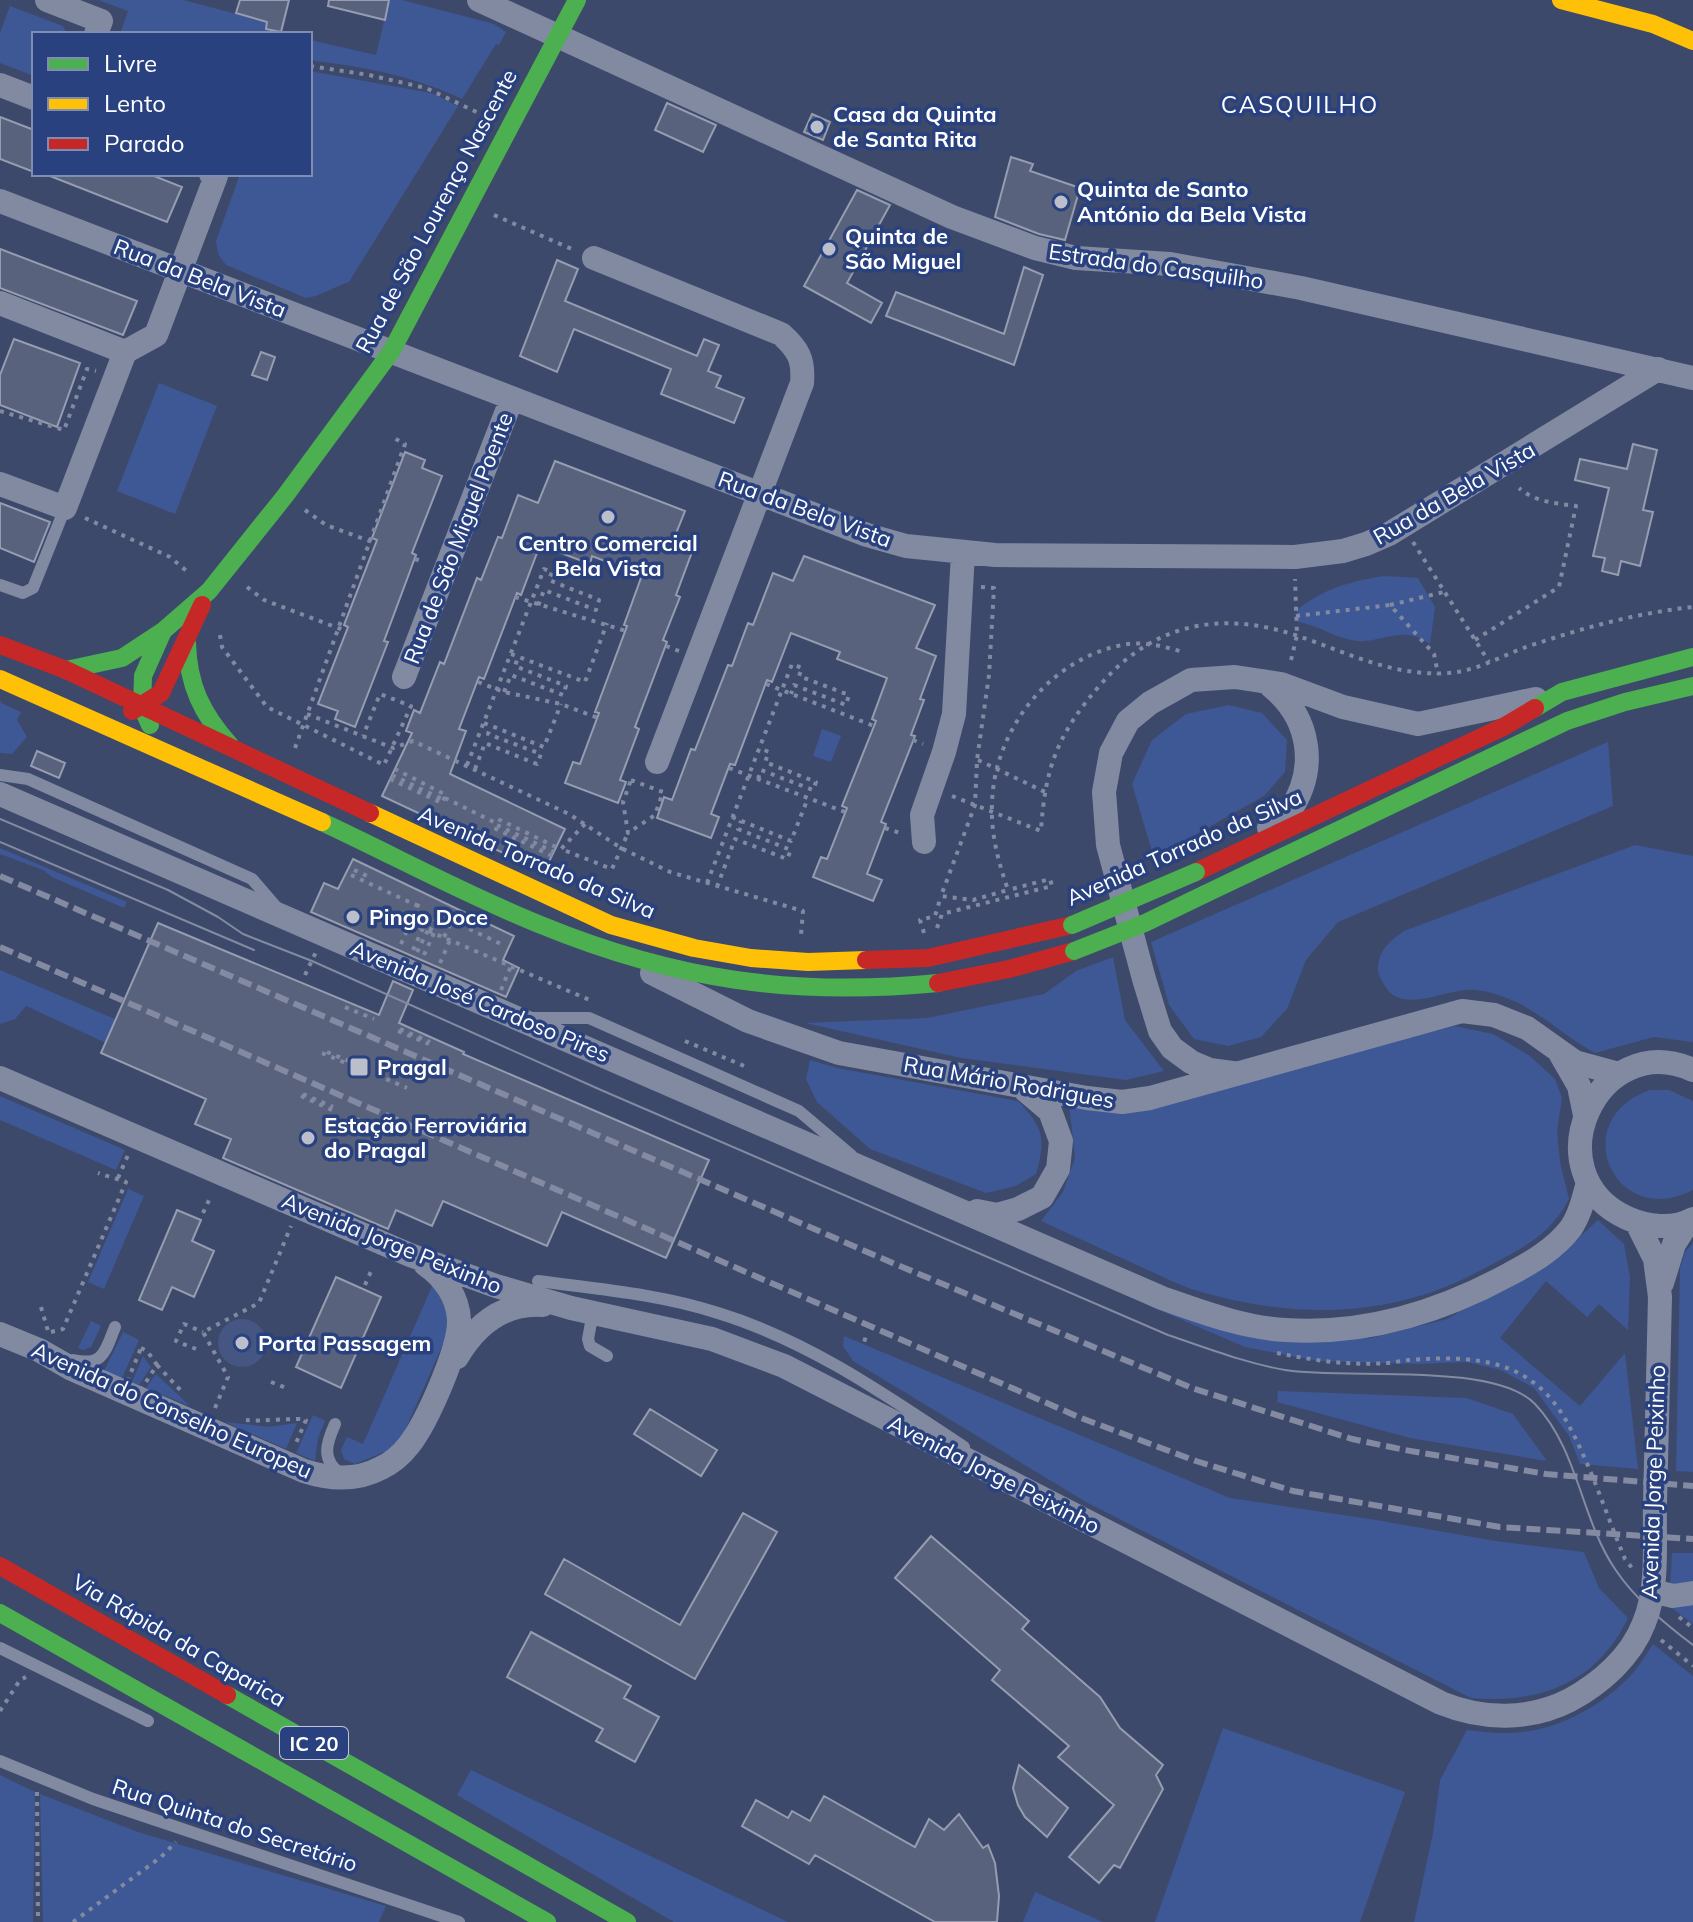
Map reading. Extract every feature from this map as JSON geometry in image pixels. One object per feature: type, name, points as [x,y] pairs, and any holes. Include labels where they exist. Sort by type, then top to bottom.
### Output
[{"type":"main road","name":"Rua de São Lourenço Nascente","points":[[66,670],[122,658],[163,631],[209,591],[285,496],[391,352],[577,0]]},
{"type":"main road","points":[[1561,0],[1653,24],[1693,41]]},
{"type":"main road","name":"Rua de São Lourenço Nascente","points":[[142,707],[161,693],[209,591]]},
{"type":"main road","name":"Rua de São Lourenço Nascente","points":[[142,707],[143,676],[163,631]]},
{"type":"main road","name":"Rua de São Lourenço Nascente","points":[[187,636],[191,689],[203,713],[239,753]]},
{"type":"main road","name":"Avenida Torrado da Silva","points":[[0,645],[66,670],[599,920],[694,948],[751,958],[808,962],[928,958],[1072,925],[1196,872],[1505,726],[1562,692],[1693,657]]},
{"type":"main road","points":[[0,679],[362,841],[511,912],[603,949],[661,967],[719,980],[842,990],[909,986],[976,977],[1074,951],[1145,923],[1567,721],[1625,702],[1693,686]]},
{"type":"main road","points":[[102,723],[142,707],[156,737],[171,757]]},
{"type":"main road","name":"Via Rápida da Caparica","points":[[0,1566],[627,1922]]},
{"type":"main road","name":"IC 20","points":[[0,1613],[547,1922]]},
{"type":"street","points":[[47,0],[101,21],[97,32]]},
{"type":"street","name":"Estrada do Casquilho","points":[[479,0],[952,217],[1035,248],[1076,258],[1170,264],[1301,288],[1693,378]]},
{"type":"street","points":[[0,85],[32,97]]},
{"type":"street","points":[[0,484],[65,508],[125,352],[156,335],[216,176]]},
{"type":"street","name":"Rua da Bela Vista","points":[[0,201],[887,541],[963,553],[1295,557],[1320,555],[1366,544],[1403,527],[1658,369]]},
{"type":"street","points":[[594,258],[781,334],[796,347],[804,364],[802,383],[657,762]]},
{"type":"street","points":[[0,303],[125,352]]},
{"type":"street","name":"Rua de São Miguel Poente","points":[[404,677],[512,398]]},
{"type":"street","points":[[924,842],[922,815],[954,714],[963,553]]},
{"type":"street","points":[[1234,1074],[1210,1070],[1191,1062],[1172,1048],[1160,1031],[1108,845],[1104,792],[1111,753],[1128,721],[1150,703],[1191,680],[1235,677],[1281,684],[1343,707],[1418,724],[1562,692]]},
{"type":"street","points":[[1235,677],[1272,687],[1292,706],[1306,738],[1307,773],[1288,814],[1239,850]]},
{"type":"street","name":"Avenida José Cardoso Pires","points":[[0,794],[1162,1298],[1245,1323],[1303,1331],[1355,1327],[1435,1308],[1493,1284],[1532,1262],[1558,1242],[1571,1227],[1583,1203],[1588,1182]]},
{"type":"street","name":"Rua Mário Rodrigues","points":[[603,949],[748,1021],[839,1053],[1022,1088],[1122,1102],[1150,1098],[1462,1011],[1494,1015],[1527,1028],[1575,1062],[1619,1074]]},
{"type":"street","name":"Rua Mário Rodrigues","points":[[1560,1053],[1579,1086],[1585,1115]]},
{"type":"street","points":[[1690,1067],[1662,1062],[1639,1065],[1619,1074],[1593,1098],[1579,1137],[1580,1160],[1588,1182],[1601,1200],[1617,1214],[1637,1223],[1663,1227],[1690,1221]]},
{"type":"street","name":"Avenida Jorge Peixinho","points":[[0,1078],[410,1255],[496,1286],[745,1349],[784,1366],[1465,1713],[1505,1717],[1557,1706],[1593,1688],[1619,1662],[1639,1635],[1646,1620],[1652,1591],[1660,1297]]},
{"type":"street","name":"Avenida José Cardoso Pires","points":[[959,1208],[997,1215],[1018,1209],[1042,1197],[1058,1169],[1061,1141],[1050,1111],[1022,1088]]},
{"type":"street","points":[[1660,1297],[1667,1260],[1690,1221]]},
{"type":"street","points":[[1637,1223],[1655,1259],[1660,1297]]},
{"type":"street","name":"Avenida do Conselho Europeu","points":[[0,1334],[42,1339],[72,1369],[304,1471],[324,1477],[373,1473],[405,1450],[424,1420],[457,1337],[459,1320],[456,1303],[441,1278],[410,1255]]},
{"type":"street","name":"Avenida do Conselho Europeu","points":[[441,1383],[470,1338],[493,1316],[520,1306],[582,1310]]},
{"type":"street","points":[[1652,1591],[1673,1596],[1693,1593]]},
{"type":"lane","points":[[0,585],[23,593],[33,588],[65,508]]},
{"type":"lane","points":[[0,775],[28,779],[252,879],[284,916]]},
{"type":"lane","points":[[538,1281],[679,1302],[730,1317],[795,1342],[873,1386],[1044,1499]]},
{"type":"lane","points":[[582,1310],[590,1346],[607,1356]]},
{"type":"lane","points":[[42,1339],[76,1361],[93,1362],[104,1353],[115,1327]]},
{"type":"lane","points":[[335,1424],[327,1441],[327,1456],[335,1470],[348,1477]]},
{"type":"lane","points":[[0,1648],[160,1728]]},
{"type":"lane","name":"Rua Quinta do Secretário","points":[[0,1761],[38,1778],[182,1829],[459,1922]]},
{"type":"lane","points":[[278,1786],[462,1873]]},
{"type":"path","points":[[312,66],[426,88],[509,129]]},
{"type":"path","points":[[469,204],[594,258]]},
{"type":"path","points":[[0,411],[64,430],[87,369],[116,377]]},
{"type":"path","points":[[294,750],[405,444],[392,437]]},
{"type":"path","points":[[1475,640],[1559,587],[1576,506],[1529,496],[1519,488]]},
{"type":"path","points":[[285,496],[326,525],[375,543]]},
{"type":"path","points":[[65,508],[170,557]]},
{"type":"path","points":[[1403,527],[1489,662]]},
{"type":"path","points":[[1291,660],[1297,635],[1295,557]]},
{"type":"path","points":[[467,765],[544,569],[552,572],[549,580],[599,600],[596,610],[544,590],[538,606]]},
{"type":"path","points":[[226,570],[264,600],[346,631]]},
{"type":"path","points":[[924,933],[920,920],[935,916],[975,805],[977,760],[989,675],[994,588],[962,585]]},
{"type":"path","points":[[1296,616],[1390,605],[1444,592]]},
{"type":"path","points":[[515,597],[626,631]]},
{"type":"path","points":[[1390,605],[1434,654],[1438,674]]},
{"type":"path","points":[[511,654],[585,682],[607,623]]},
{"type":"path","points":[[220,635],[222,647],[267,707],[384,765],[411,706],[380,694],[363,736]]},
{"type":"path","points":[[1008,890],[993,848],[992,808],[997,769],[1018,718],[1051,680],[1075,664],[1122,645],[1149,644],[1183,652]]},
{"type":"path","points":[[504,692],[511,675],[563,695],[566,686],[515,666],[518,657]]},
{"type":"path","points":[[707,883],[792,664],[802,668],[799,676],[849,695],[846,705],[794,685],[791,694]]},
{"type":"path","points":[[478,682],[504,692],[561,704],[598,718]]},
{"type":"path","points":[[766,684],[874,726]]},
{"type":"path","points":[[484,723],[544,747],[561,704]]},
{"type":"path","points":[[307,714],[393,748],[413,741],[569,814],[621,848],[670,872],[803,911],[801,935]]},
{"type":"path","points":[[475,769],[485,743],[537,764],[541,754],[488,734],[491,726]]},
{"type":"path","points":[[758,779],[761,770],[813,790],[816,782],[765,762],[769,752],[759,748]]},
{"type":"path","points":[[977,760],[1045,792]]},
{"type":"path","points":[[729,768],[845,812]]},
{"type":"path","points":[[395,769],[446,795],[444,801]]},
{"type":"path","points":[[391,777],[465,808],[484,817],[496,827],[504,831],[554,852],[500,820],[496,827]]},
{"type":"path","points":[[585,824],[561,849],[612,869],[628,833],[655,815],[663,792],[631,780],[623,802],[628,833]]},
{"type":"path","points":[[732,817],[791,841],[808,798]]},
{"type":"path","points":[[462,815],[465,808]]},
{"type":"path","points":[[481,824],[484,817]]},
{"type":"path","points":[[717,887],[735,839],[787,859],[791,850],[738,829],[741,821]]},
{"type":"path","points":[[351,875],[418,906]]},
{"type":"path","points":[[937,930],[942,914],[1052,886],[1050,879],[973,900],[941,896]]},
{"type":"path","points":[[398,951],[421,898]]},
{"type":"path","points":[[415,951],[441,908]]},
{"type":"path","points":[[476,927],[462,920],[459,924],[503,945]]},
{"type":"path","points":[[410,923],[595,1002]]},
{"type":"path","points":[[444,937],[451,923]]},
{"type":"path","points":[[424,955],[429,931]]},
{"type":"path","points":[[438,968],[450,940]]},
{"type":"path","points":[[305,975],[314,956]]},
{"type":"path","points":[[442,959],[450,963]]},
{"type":"path","points":[[497,998],[511,966]]},
{"type":"path","points":[[345,1007],[374,1019]]},
{"type":"path","points":[[399,1030],[430,1043]]},
{"type":"path","points":[[679,1038],[749,1068]]},
{"type":"path","points":[[323,1052],[353,1065]]},
{"type":"path","points":[[377,1075],[407,1088]]},
{"type":"path","points":[[302,1095],[333,1108]]},
{"type":"path","points":[[357,1119],[387,1132]]},
{"type":"path","points":[[118,1178],[129,1151]]},
{"type":"path","points":[[41,1307],[42,1339],[63,1329],[126,1182],[98,1173]]},
{"type":"path","points":[[203,1213],[210,1198]]},
{"type":"path","points":[[203,1332],[259,1303],[294,1219]]},
{"type":"path","points":[[365,1285],[372,1269]]},
{"type":"path","points":[[196,1349],[176,1341],[184,1324],[203,1332],[228,1377],[214,1410]]},
{"type":"path","points":[[863,1339],[869,1341]]},
{"type":"path","points":[[157,1365],[142,1388],[132,1396],[127,1382],[141,1348],[186,1395]]},
{"type":"path","points":[[1407,1360],[1467,1358],[1501,1364],[1537,1384],[1567,1422],[1625,1559],[1652,1591],[1693,1628]]},
{"type":"path","points":[[271,1382],[286,1388]]},
{"type":"path","points":[[236,1417],[257,1421],[301,1417],[306,1420],[291,1453],[308,1461],[304,1471]]},
{"type":"path","points":[[1653,1634],[1693,1666]]},
{"type":"path","points":[[0,1711],[20,1680],[26,1677]]},
{"type":"path","points":[[38,1778],[38,1922]]},
{"type":"path","points":[[73,1922],[161,1857],[177,1842],[182,1829]]},
{"type":"shaded area","points":[[98,0],[183,0],[267,22],[266,29],[279,32],[121,32],[128,11]]},
{"type":"shaded area","points":[[389,0],[402,0],[494,24],[506,32],[462,99],[409,79],[315,61],[312,59],[312,40],[376,55]]},
{"type":"shaded area","points":[[10,6],[63,26],[66,32],[32,32],[32,75],[0,63],[0,33]]},
{"type":"shaded area","points":[[312,71],[431,93],[458,106],[349,282],[306,298],[226,265],[218,254],[216,241],[239,176],[312,176]]},
{"type":"shaded area","points":[[159,383],[217,406],[175,514],[117,491]]},
{"type":"shaded area","points":[[1384,576],[1418,578],[1435,607],[1430,644],[1410,635],[1357,641],[1298,622],[1297,610],[1327,591]]},
{"type":"shaded area","points":[[0,699],[1,703],[21,712],[17,720],[27,737],[12,754],[0,753]]},
{"type":"shaded area","points":[[1229,705],[1262,713],[1287,740],[1285,772],[1264,796],[1154,858],[1132,784],[1152,740],[1186,714]]},
{"type":"shaded area","points":[[822,729],[841,736],[831,762],[813,756]]},
{"type":"shaded area","points":[[1608,742],[1613,806],[1338,922],[1306,960],[1287,1009],[1261,1037],[1228,1046],[1194,1039],[1169,1005],[1151,942]]},
{"type":"shaded area","points":[[1635,845],[1693,856],[1693,1042],[1654,1037],[1595,1053],[1526,1007],[1497,995],[1469,990],[1411,1000],[1392,994],[1380,978],[1379,963],[1383,952],[1404,931]]},
{"type":"shaded area","points":[[0,848],[127,902],[124,908],[52,877],[43,870],[0,854]]},
{"type":"shaded area","points":[[1113,957],[1125,1020],[1164,1071],[1126,1080],[961,1058],[805,1023],[927,1018],[1044,994],[1076,971]]},
{"type":"shaded area","points":[[0,970],[115,1019],[106,1043],[26,1006],[15,1019],[0,1024]]},
{"type":"shaded area","points":[[1455,1026],[1493,1034],[1530,1056],[1555,1079],[1562,1098],[1557,1131],[1560,1162],[1569,1199],[1553,1223],[1534,1240],[1451,1284],[1415,1297],[1342,1310],[1267,1306],[1185,1287],[1041,1221],[1063,1192],[1075,1158],[1069,1104],[1115,1110],[1159,1108]]},
{"type":"shaded area","points":[[810,1060],[837,1068],[1018,1101],[1033,1119],[1040,1134],[1042,1143],[1036,1174],[1016,1186],[986,1193],[870,1149],[817,1102],[806,1079]]},
{"type":"shaded area","points":[[1650,1090],[1669,1090],[1693,1101],[1693,1190],[1665,1199],[1641,1196],[1622,1184],[1610,1167],[1605,1146],[1610,1124],[1624,1105]]},
{"type":"shaded area","points":[[0,1096],[125,1150],[116,1170],[0,1120]]},
{"type":"shaded area","points":[[128,1189],[144,1196],[104,1289],[88,1282]]},
{"type":"shaded area","points":[[1598,1220],[1624,1244],[1630,1277],[1628,1330],[1599,1304],[1587,1317],[1546,1281],[1500,1338],[1580,1406],[1625,1353],[1638,1469],[1580,1464],[1569,1436],[1534,1388],[1501,1370],[1467,1362],[1318,1361],[1245,1347],[1145,1304],[1265,1340],[1371,1338],[1447,1319],[1557,1258]]},
{"type":"shaded area","points":[[1693,1243],[1693,1472],[1676,1471],[1680,1268],[1685,1252]]},
{"type":"shaded area","points":[[433,1284],[448,1313],[447,1335],[403,1435],[389,1450],[355,1464],[344,1459],[341,1450],[347,1437],[363,1444]]},
{"type":"shaded area","points":[[242,1319],[259,1326],[266,1343],[259,1360],[242,1367],[225,1360],[218,1343],[225,1326]]},
{"type":"shaded area","points":[[91,1321],[101,1326],[91,1347],[83,1350],[78,1348]]},
{"type":"shaded area","points":[[123,1332],[139,1340],[122,1378],[104,1371]]},
{"type":"shaded area","points":[[844,1336],[1230,1498],[1584,1552],[1599,1588],[1628,1618],[1600,1659],[1564,1685],[1520,1697],[1471,1698],[1086,1502],[853,1361],[843,1346]]},
{"type":"shaded area","points":[[143,1356],[151,1367],[139,1385],[132,1382]]},
{"type":"shaded area","points":[[156,1374],[190,1406],[146,1388]]},
{"type":"shaded area","points":[[1278,1391],[1467,1398],[1513,1414],[1547,1461],[1410,1438],[1277,1402]]},
{"type":"shaded area","points":[[313,1415],[325,1421],[318,1438],[315,1461],[296,1453]]},
{"type":"shaded area","points":[[225,1422],[268,1427],[297,1423],[286,1449]]},
{"type":"shaded area","points":[[1672,1553],[1693,1553],[1693,1624],[1669,1606]]},
{"type":"shaded area","points":[[1653,1644],[1693,1676],[1693,1922],[1414,1922],[1433,1833],[1440,1780],[1467,1730],[1522,1732],[1574,1717],[1620,1686],[1635,1671]]},
{"type":"shaded area","points":[[1223,1728],[1405,1792],[1360,1922],[1155,1922]]},
{"type":"shaded area","points":[[471,1770],[788,1922],[674,1922],[457,1795]]},
{"type":"shaded area","points":[[0,1775],[35,1792],[33,1922],[0,1922]]},
{"type":"shaded area","points":[[40,1794],[138,1832],[386,1906],[379,1922],[43,1922]]},
{"type":"shaded area","points":[[1035,1892],[1103,1922],[1023,1922]]},
{"type":"building","points":[[240,0],[289,0],[281,32],[266,29],[267,22],[236,13]]},
{"type":"building","points":[[329,0],[389,0],[385,20],[328,6]]},
{"type":"building","points":[[667,103],[716,125],[703,152],[655,130]]},
{"type":"building","name":"Casa da Quinta de Santa Rita","points":[[812,114],[830,122],[823,140],[804,132]]},
{"type":"building","points":[[0,117],[32,129],[32,171],[0,159]]},
{"type":"building","points":[[1011,157],[1033,164],[1030,171],[1080,188],[1065,240],[1039,234],[995,217]]},
{"type":"building","points":[[50,176],[154,176],[182,187],[167,222]]},
{"type":"building","points":[[857,190],[890,205],[847,283],[882,303],[871,323],[804,286]]},
{"type":"building","points":[[0,249],[137,301],[123,335],[0,288]]},
{"type":"building","points":[[557,260],[578,269],[565,301],[697,356],[704,339],[719,345],[708,371],[721,376],[716,387],[744,398],[734,423],[661,394],[671,369],[574,329],[557,372],[520,356]]},
{"type":"building","points":[[1024,267],[1043,275],[1014,365],[886,316],[896,292],[1004,334]]},
{"type":"building","points":[[14,339],[80,363],[57,427],[0,405],[0,375]]},
{"type":"building","points":[[261,352],[275,357],[267,380],[252,375]]},
{"type":"building","points":[[1633,444],[1657,450],[1643,510],[1653,512],[1640,566],[1621,561],[1618,575],[1602,571],[1605,558],[1593,556],[1609,488],[1575,480],[1580,459],[1627,469]]},
{"type":"building","points":[[405,452],[425,460],[422,468],[442,476],[412,553],[416,555],[384,641],[388,642],[355,727],[335,719],[338,711],[318,704],[348,627],[344,625],[377,540],[372,538]]},
{"type":"building","points":[[555,461],[685,511],[675,536],[695,544],[676,595],[680,597],[663,640],[667,642],[635,727],[639,729],[620,780],[626,782],[618,803],[565,783],[573,762],[580,764],[599,713],[595,712],[642,575],[592,556],[590,564],[540,545],[521,595],[517,593],[484,679],[479,677],[459,729],[466,731],[450,774],[565,829],[544,872],[382,796],[412,733],[406,731],[414,710],[420,713],[440,662],[444,664],[477,578],[481,580],[498,537],[502,538],[518,495],[538,503]]},
{"type":"building","points":[[0,503],[50,522],[34,562],[0,548]]},
{"type":"building","points":[[804,556],[935,605],[916,648],[936,656],[920,699],[924,700],[911,735],[915,736],[881,822],[886,824],[867,874],[882,880],[873,901],[813,877],[821,857],[827,859],[847,808],[842,806],[876,721],[872,719],[887,678],[837,659],[840,652],[791,633],[772,682],[767,680],[735,765],[730,764],[711,814],[719,817],[711,838],[657,818],[664,797],[672,800],[728,665],[732,666],[748,623],[753,625],[773,573],[793,581]]},
{"type":"building","points":[[37,751],[65,763],[59,778],[31,766]]},
{"type":"building","points":[[353,859],[514,936],[503,960],[519,968],[506,997],[311,912],[324,883],[338,889]]},
{"type":"building","points":[[158,923],[379,1015],[393,981],[413,990],[399,1023],[463,1054],[709,1160],[666,1258],[562,1212],[547,1246],[443,1201],[432,1226],[396,1210],[388,1229],[223,1158],[231,1139],[195,1124],[206,1099],[101,1053]]},
{"type":"building","points":[[177,1210],[201,1220],[192,1241],[214,1251],[194,1297],[172,1287],[162,1310],[139,1300]]},
{"type":"building","points":[[336,1277],[381,1297],[341,1388],[296,1367]]},
{"type":"building","points":[[650,1409],[717,1450],[701,1476],[634,1434]]},
{"type":"building","points":[[743,1513],[777,1532],[695,1679],[545,1594],[564,1559],[680,1625]]},
{"type":"building","points":[[931,1536],[1029,1621],[1022,1629],[1100,1697],[1120,1728],[1163,1765],[1156,1775],[1163,1789],[1120,1868],[1114,1865],[1099,1883],[1069,1857],[1114,1805],[1058,1757],[1069,1746],[992,1680],[1000,1670],[895,1578]]},
{"type":"building","points":[[531,1632],[631,1686],[624,1698],[659,1717],[635,1762],[596,1741],[603,1729],[507,1677]]},
{"type":"building","points":[[1019,1765],[1068,1808],[1047,1837],[1025,1817],[1018,1805],[1013,1788]]},
{"type":"building","points":[[824,1796],[915,1847],[929,1819],[944,1830],[959,1814],[983,1848],[988,1845],[995,1863],[999,1896],[997,1922],[935,1922],[815,1855],[809,1864],[742,1826],[756,1800],[788,1818],[792,1811],[810,1821]]},
{"type":"tram line","points":[[0,819],[168,890],[243,934],[312,961],[601,1090],[1168,1335],[1285,1370],[1454,1377],[1487,1382],[1515,1391],[1535,1404],[1561,1442],[1594,1528],[1615,1569],[1651,1610],[1693,1645]]},
{"type":"tram line","points":[[0,842],[254,950]]},
{"type":"railway","points":[[0,876],[895,1264],[1192,1388],[1352,1439],[1405,1450],[1546,1474],[1693,1486]]},
{"type":"railway","points":[[0,947],[1081,1418],[1196,1461],[1293,1491],[1500,1527],[1693,1539]]},
{"type":"traffic: fast","points":[[150,725],[142,707],[143,676],[163,631],[209,591],[285,496],[391,352],[577,0]]},
{"type":"traffic: fast","points":[[66,670],[122,658],[163,631]]},
{"type":"traffic: fast","points":[[187,643],[190,672],[198,698],[230,745]]},
{"type":"traffic: fast","points":[[1535,708],[1562,692],[1693,657]]},
{"type":"traffic: fast","points":[[1205,894],[1567,721],[1625,702],[1693,686]]},
{"type":"traffic: fast","points":[[322,822],[513,913],[639,959],[736,980],[784,985],[834,988],[938,983]]},
{"type":"traffic: fast","points":[[1072,925],[1196,872]]},
{"type":"traffic: fast","points":[[1074,951],[1145,923],[1205,894]]},
{"type":"traffic: fast","points":[[0,1613],[547,1922]]},
{"type":"traffic: fast","points":[[227,1695],[627,1922]]},
{"type":"traffic: slow","points":[[1561,0],[1653,24],[1693,41]]},
{"type":"traffic: slow","points":[[0,679],[322,822]]},
{"type":"traffic: slow","points":[[370,813],[611,925],[694,948],[751,958],[808,962],[866,960]]},
{"type":"traffic: jam","points":[[132,711],[161,693],[202,605]]},
{"type":"traffic: jam","points":[[0,645],[66,670],[370,813]]},
{"type":"traffic: jam","points":[[1196,872],[1505,726],[1535,708]]},
{"type":"traffic: jam","points":[[866,960],[928,958],[1072,925]]},
{"type":"traffic: jam","points":[[938,983],[1009,969],[1074,951]]},
{"type":"traffic: jam","points":[[0,1566],[227,1695]]},
{"type":"place","name":"Casa da Quinta de Santa Rita","points":[[817,127]]},
{"type":"place","name":"Quinta de Santo António da Bela Vista","points":[[1061,202]]},
{"type":"place","name":"Quinta de São Miguel","points":[[829,249]]},
{"type":"place","name":"Centro Comercial Bela Vista","points":[[608,517]]},
{"type":"place","name":"Pingo Doce","points":[[353,917]]},
{"type":"place","name":"Pragal","points":[[359,1067]]},
{"type":"place","name":"Estação Ferroviária do Pragal","points":[[308,1138]]},
{"type":"place","name":"Porta Passagem","points":[[242,1343]]},
{"type":"district","name":"CASQUILHO","points":[[1300,104]]}]
